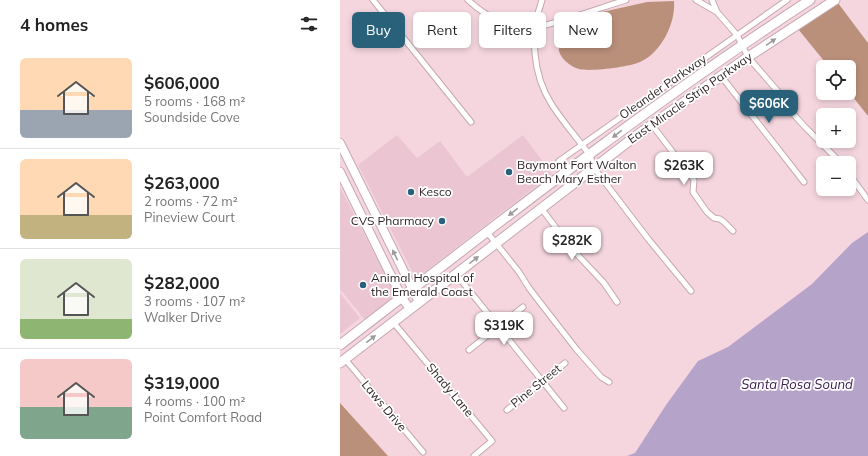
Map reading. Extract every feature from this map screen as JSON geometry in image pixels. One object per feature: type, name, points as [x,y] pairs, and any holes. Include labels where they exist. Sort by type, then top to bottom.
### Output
[{"type":"highway","name":"East Miracle Strip Parkway","points":[[340,345],[589,154],[742,45],[810,0]]},
{"type":"highway","name":"East Miracle Strip Parkway","points":[[342,361],[495,243],[652,125],[748,57],[834,0]]},
{"type":"main road","points":[[340,143],[419,302]]},
{"type":"main road","points":[[340,172],[402,298],[410,309]]},
{"type":"street","points":[[373,0],[471,122]]},
{"type":"street","points":[[468,0],[483,12]]},
{"type":"street","points":[[539,12],[542,0]]},
{"type":"street","points":[[546,25],[626,0]]},
{"type":"street","points":[[696,0],[717,12]]},
{"type":"street","points":[[712,0],[717,12],[737,35],[748,57],[781,95],[806,128],[834,156]]},
{"type":"street","name":"Oleander Parkway","points":[[559,161],[787,0]]},
{"type":"street","points":[[535,48],[536,62],[543,87],[552,105],[589,154],[594,168],[649,240],[692,291]]},
{"type":"street","points":[[721,76],[804,182]]},
{"type":"street","points":[[652,125],[694,180],[693,192],[699,201],[711,216],[720,219],[734,231]]},
{"type":"street","points":[[856,184],[868,200]]},
{"type":"street","points":[[541,208],[573,250],[604,283],[618,302]]},
{"type":"street","points":[[487,232],[577,350],[601,378],[608,382]]},
{"type":"street","points":[[456,274],[564,408]]},
{"type":"street","points":[[469,350],[523,307]]},
{"type":"street","name":"Shady Lane","points":[[393,322],[492,441],[474,456]]},
{"type":"street","name":"Laws Drive","points":[[342,361],[423,452]]},
{"type":"street","name":"Pine Street","points":[[507,410],[565,363]]},
{"type":"shaded area","points":[[674,1],[674,10],[670,28],[661,45],[648,58],[627,66],[584,70],[570,65],[560,54],[559,48],[612,48],[612,12],[602,12],[647,2]]},
{"type":"shaded area","points":[[838,3],[868,43],[868,116],[855,100],[856,60],[823,60],[798,29]]},
{"type":"shaded area","points":[[397,135],[417,158],[440,141],[467,177],[523,135],[552,174],[422,274],[415,277],[358,165]]},
{"type":"shaded area","points":[[340,187],[393,290],[391,299],[365,320],[340,289]]},
{"type":"shaded area","points":[[340,293],[360,318],[340,334]]},
{"type":"shaded area","points":[[340,403],[388,456],[340,456]]},
{"type":"water","name":"Santa Rosa Sound","points":[[868,232],[868,456],[627,456],[635,453],[666,405],[698,361],[728,347],[812,284],[852,243]]},
{"type":"place","name":"Baymont Fort Walton Beach Mary Esther","points":[[509,172]]},
{"type":"place","name":"Kesco","points":[[411,192]]},
{"type":"place","name":"CVS Pharmacy","points":[[442,221]]},
{"type":"place","name":"Animal Hospital of the Emerald Coast","points":[[363,285]]}]
